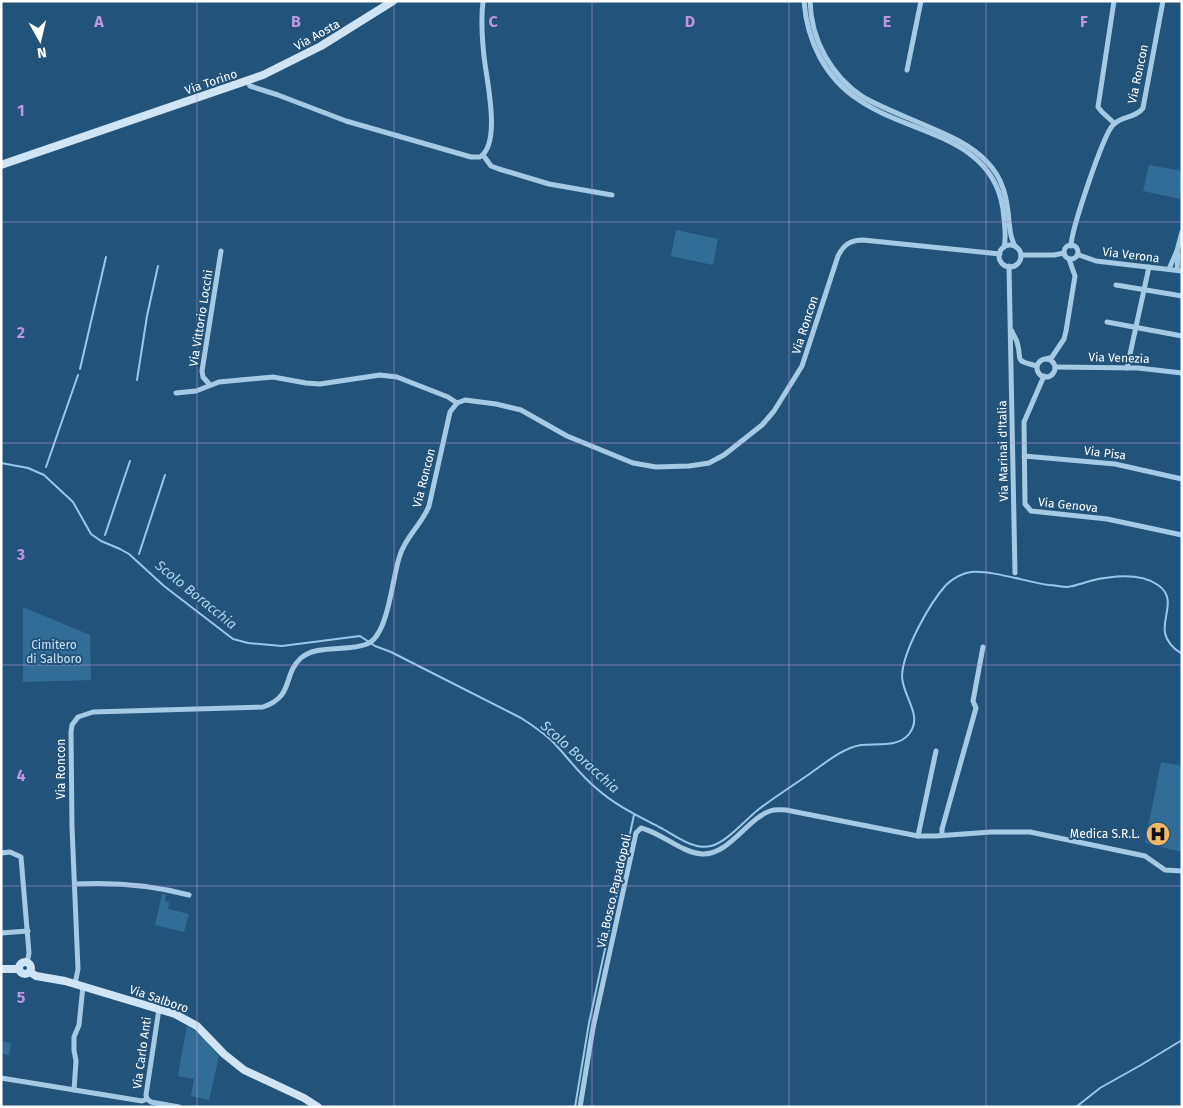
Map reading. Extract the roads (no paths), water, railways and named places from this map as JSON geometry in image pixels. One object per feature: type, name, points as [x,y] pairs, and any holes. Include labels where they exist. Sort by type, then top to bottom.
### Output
[{"type":"street","name":"Via Aosta","points":[[247,81],[279,68],[321,46],[393,1]]},
{"type":"street","points":[[483,1],[484,54],[491,121],[490,136],[483,155],[490,166],[549,184],[612,195]]},
{"type":"street","points":[[804,1],[808,29],[816,50],[828,71],[844,88],[876,110],[967,151],[990,173],[998,188],[1006,238],[1000,254],[1001,261],[1010,266],[1018,263],[1021,256],[1011,238],[1005,195],[994,170],[980,154],[970,147],[948,135],[878,105],[862,96],[848,84],[832,67],[820,49],[811,19],[810,1]]},
{"type":"street","points":[[907,70],[920,1]]},
{"type":"street","points":[[1071,246],[1074,229],[1097,158],[1107,132],[1114,123],[1098,107],[1114,1]]},
{"type":"street","name":"Via Roncon","points":[[1114,123],[1138,114],[1143,108],[1163,1]]},
{"type":"street","name":"Via Torino","points":[[1,164],[247,81],[250,86],[346,121],[470,157],[475,158],[483,155]]},
{"type":"street","points":[[1169,269],[1177,251],[1182,232]]},
{"type":"street","name":"Via Roncon","points":[[74,1090],[76,1061],[74,1044],[79,1025],[79,985],[72,826],[71,732],[72,725],[78,717],[93,712],[263,707],[272,703],[283,694],[295,666],[303,656],[316,651],[367,644],[377,638],[383,625],[400,555],[408,538],[424,517],[429,506],[450,412],[457,403],[465,400],[509,406],[520,410],[567,436],[640,465],[674,467],[709,463],[762,425],[774,411],[802,366],[838,256],[845,246],[855,240],[863,240],[1000,254]]},
{"type":"street","points":[[1004,247],[1009,245],[1015,246]]},
{"type":"street","points":[[1064,253],[1066,247],[1077,248],[1079,255],[1076,259],[1069,259]]},
{"type":"street","points":[[1177,251],[1179,271]]},
{"type":"street","name":"Via Vittorio Locchi","points":[[210,385],[203,377],[202,371],[221,252]]},
{"type":"street","points":[[1021,256],[1064,253]]},
{"type":"street","points":[[1046,359],[1053,362],[1055,367],[1051,375],[1044,376],[1038,371],[1037,366],[1042,360],[1052,357],[1065,335],[1075,276],[1074,269],[1064,253]]},
{"type":"street","name":"Via Verona","points":[[1079,255],[1096,260],[1179,271]]},
{"type":"street","name":"Via Marinai d'Italia","points":[[1010,266],[1015,573]]},
{"type":"street","points":[[1127,368],[1149,267]]},
{"type":"street","points":[[1116,285],[1182,296]]},
{"type":"street","points":[[1108,322],[1182,336]]},
{"type":"street","name":"Via Marinai d'Italia","points":[[1010,328],[1018,343],[1018,357],[1024,363],[1037,366]]},
{"type":"street","name":"Via Venezia","points":[[1055,367],[1127,368],[1182,373]]},
{"type":"street","points":[[176,393],[196,391],[219,382],[273,377],[306,384],[320,384],[380,375],[397,377],[448,397],[457,403]]},
{"type":"street","name":"Via Genova","points":[[1044,376],[1024,422],[1025,504],[1031,512],[1107,519],[1182,535]]},
{"type":"street","name":"Via Pisa","points":[[1024,456],[1114,464],[1182,479]]},
{"type":"street","points":[[942,836],[942,829],[976,708],[973,701],[983,647]]},
{"type":"street","points":[[918,836],[936,751]]},
{"type":"street","name":"Via Bosco Papadopoli","points":[[580,1107],[595,1019],[636,833],[641,828],[660,835],[683,848],[703,854],[725,846],[757,818],[775,810],[786,810],[918,836],[1030,832],[1145,856],[1165,870],[1182,871]]},
{"type":"street","points":[[1,853],[10,852],[21,857],[28,930],[29,953],[27,963]]},
{"type":"street","points":[[75,884],[97,883],[149,886],[189,895]]},
{"type":"street","points":[[1,933],[28,930]]},
{"type":"street","points":[[19,969],[21,964],[27,963]]},
{"type":"street","points":[[27,963],[31,966],[30,972]]},
{"type":"street","name":"Via Salboro","points":[[1,969],[19,969],[23,974],[30,972],[36,976],[79,985],[175,1014],[197,1026],[224,1054],[244,1070],[317,1106]]},
{"type":"street","name":"Via Carlo Anti","points":[[147,1100],[146,1095],[159,1009]]},
{"type":"street","points":[[1,1078],[142,1101],[147,1100],[179,1107]]},
{"type":"waterway","points":[[80,369],[106,257]]},
{"type":"waterway","points":[[137,380],[147,316],[158,266]]},
{"type":"waterway","points":[[46,467],[78,375]]},
{"type":"waterway","points":[[105,535],[130,461]]},
{"type":"waterway","name":"Scolo Boracchia","points":[[1,463],[28,468],[44,475],[73,502],[91,534],[101,541],[129,554],[164,586],[233,639],[248,643],[282,646],[360,636],[375,646],[391,652],[521,718],[551,740],[584,777],[612,800],[628,811],[680,839],[698,846],[706,847],[717,844],[759,809],[847,749],[861,745],[893,743],[909,734],[914,720],[903,683],[903,666],[918,628],[939,593],[946,585],[961,575],[971,572],[989,573],[1067,587],[1098,579],[1125,576],[1142,578],[1158,585],[1164,590],[1168,602],[1165,633],[1171,645],[1182,654]]},
{"type":"waterway","points":[[139,554],[165,475]]},
{"type":"waterway","points":[[575,1107],[589,1023],[634,815]]},
{"type":"waterway","points":[[1076,1107],[1100,1088],[1182,1040]]},
{"type":"place","name":"Medica S.R.L.","points":[[1158,834]]},
{"type":"park label","name":"Cimitero di Salboro","points":[[54,652]]}]
